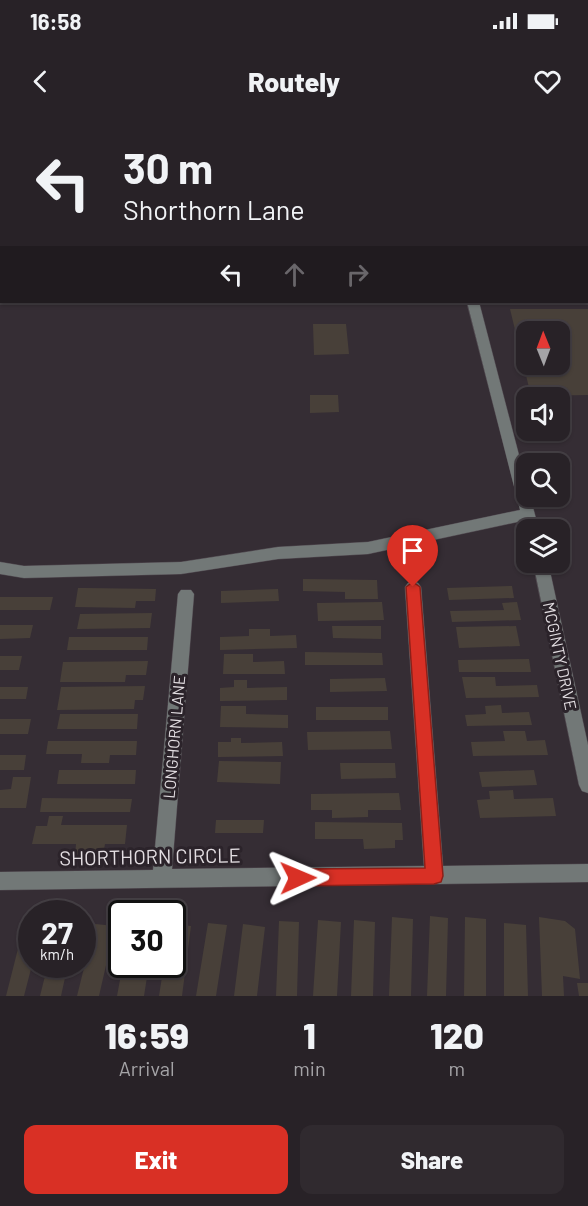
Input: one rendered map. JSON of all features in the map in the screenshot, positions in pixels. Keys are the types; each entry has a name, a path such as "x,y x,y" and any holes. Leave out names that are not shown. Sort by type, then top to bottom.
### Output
{"street":[{"path":"473,303 529,519"},
{"path":"0,568 35,572 182,568 278,553 368,548 516,524"},
{"name":"MCGINTY DRIVE","path":"542,573 588,785"},
{"path":"413,587 434,876"},
{"name":"LONGHORN LANE","path":"162,879 186,594"},
{"name":"SHORTHORN CIRCLE","path":"0,881 588,873"}],"building":[{"path":"510,309 588,309 588,395 570,395 570,387 529,387 526,375 570,375 570,321 516,321 516,334"},
{"path":"313,324 346,324 349,354 314,355"},
{"path":"310,395 338,395 339,412 310,413"},
{"path":"303,579 377,580 378,599 345,599 345,592 303,591"},
{"path":"512,586 514,598 449,600 447,588"},
{"path":"78,588 156,589 155,601 136,601 135,608 75,607"},
{"path":"278,589 279,601 221,603 221,591"},
{"path":"0,597 53,597 50,610 0,610"},
{"path":"382,602 384,620 318,621 317,603"},
{"path":"517,602 521,620 452,622 450,611 504,610 502,603"},
{"path":"152,613 150,628 77,629 80,614"},
{"path":"0,625 33,625 30,638 0,639"},
{"path":"332,626 381,626 381,639 333,638"},
{"path":"516,626 520,646 459,648 456,627"},
{"path":"249,629 270,629 270,636 296,635 297,648 220,650 220,637 249,636"},
{"path":"69,637 148,637 147,650 67,650"},
{"path":"305,652 382,653 383,665 305,665"},
{"path":"224,654 253,654 253,662 284,661 285,674 223,674"},
{"path":"0,656 22,656 19,670 0,670"},
{"path":"529,659 531,672 459,672 458,660"},
{"path":"148,661 146,675 126,675 125,682 60,682 63,662"},
{"path":"462,677 495,677 496,686 537,685 539,697 466,698"},
{"path":"385,678 387,691 330,692 330,679"},
{"path":"234,680 247,680 247,688 287,687 287,700 220,701 220,688 234,687"},
{"path":"145,686 143,700 135,700 134,709 57,710 61,687"},
{"path":"0,687 28,687 26,699 0,699"},
{"path":"501,705 502,713 529,712 532,725 467,726 465,715 486,714 485,706"},
{"path":"221,706 246,706 246,714 288,715 288,728 220,727"},
{"path":"316,707 388,707 388,720 316,720"},
{"path":"60,714 138,714 137,729 57,729"},
{"path":"0,719 31,719 28,734 0,734"},
{"path":"390,731 392,749 308,750 307,732"},
{"path":"503,731 525,731 527,741 545,740 548,755 473,756 471,742 505,741"},
{"path":"231,738 241,738 241,743 282,742 283,756 218,757 218,742 231,742"},
{"path":"48,741 137,741 136,755 110,755 109,763 81,763 82,754 46,754"},
{"path":"0,755 26,755 24,770 0,770"},
{"path":"219,761 281,762 280,784 217,782"},
{"path":"340,763 395,763 396,778 341,779"},
{"path":"59,770 136,770 135,784 57,784"},
{"path":"534,770 537,785 482,787 479,772"},
{"path":"13,777 31,777 26,808 0,808 0,790 11,789"},
{"path":"513,790 514,799 553,798 556,816 480,818 477,800 490,799 489,791"},
{"path":"399,793 401,810 368,810 368,817 332,818 332,810 311,810 311,794"},
{"path":"42,798 132,799 130,812 40,812"},
{"path":"49,816 63,816 61,825 127,825 125,844 105,844 103,855 75,855 76,844 32,844 36,826 47,826"},
{"path":"216,820 264,820 263,833 215,833"},
{"path":"315,822 402,823 403,840 395,840 395,848 364,849 363,839 315,839"},
{"path":"430,916 448,918 446,996 427,996"},
{"path":"392,917 413,919 411,996 389,996"},
{"path":"465,917 486,919 486,996 464,996"},
{"path":"539,917 565,921 575,929 580,979 563,976 564,996 542,996"},
{"path":"318,920 341,922 337,996 313,996"},
{"path":"354,920 375,922 373,996 351,996"},
{"path":"279,921 299,922 297,996 276,996"},
{"path":"208,923 227,925 216,996 196,996"},
{"path":"504,923 526,925 528,996 504,996"},
{"path":"96,924 108,925 108,957 99,996 77,996 82,978 96,978"},
{"path":"243,924 265,927 257,996 234,996"},
{"path":"186,925 191,926 186,965"},
{"path":"18,949 18,978 29,978 24,996 6,996"},
{"path":"44,978 65,978 61,996 40,996"},
{"path":"120,978 147,978 144,996 117,996"},
{"path":"162,978 184,978 182,996 159,996"},
{"path":"577,983 588,983 588,996 579,996"}],"route":[{"path":"298,878 434,876 413,587"}]}
